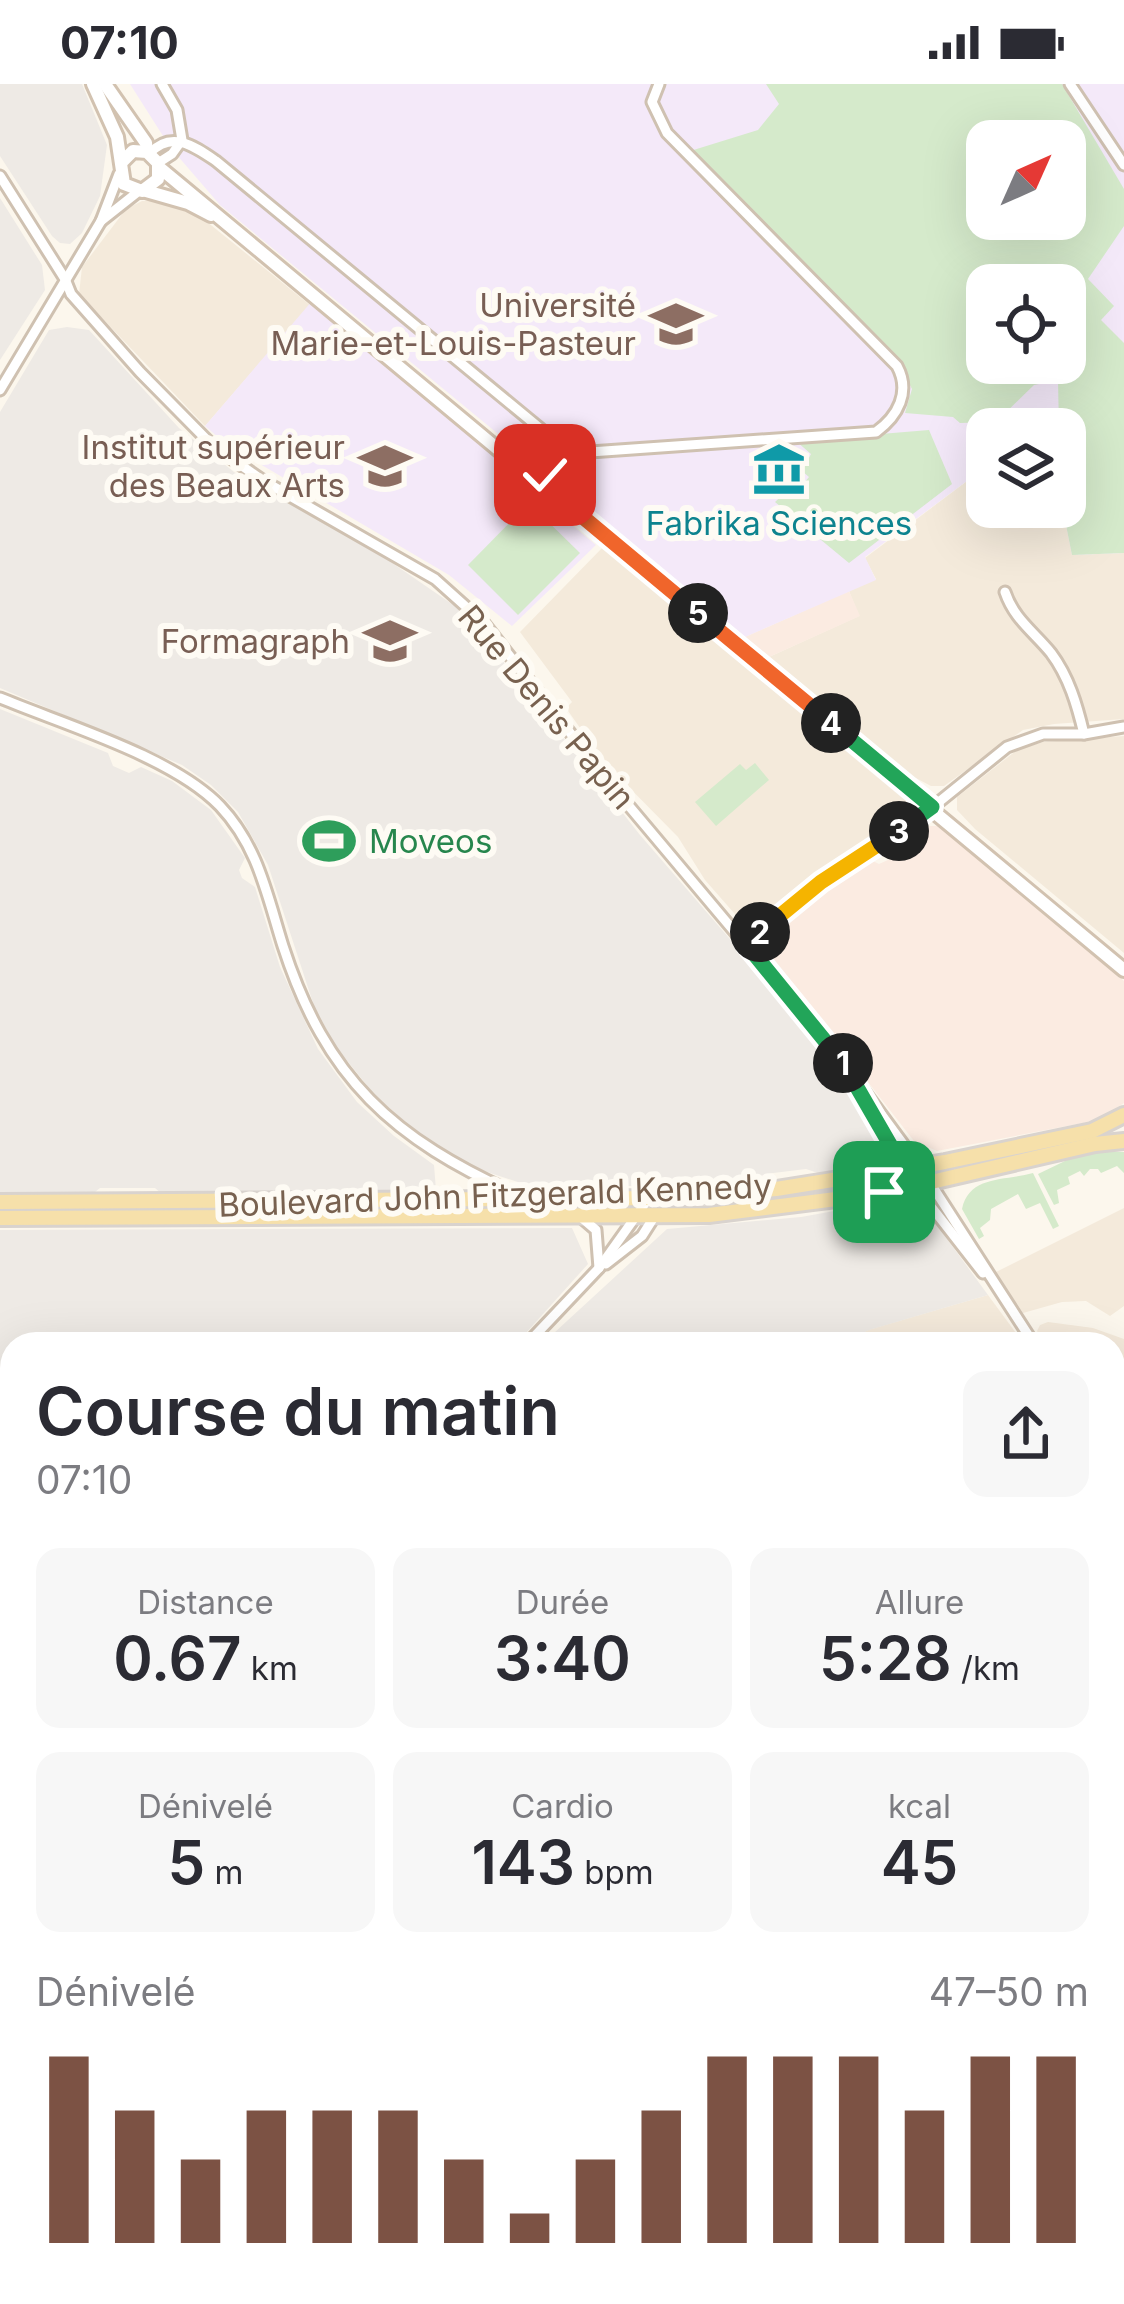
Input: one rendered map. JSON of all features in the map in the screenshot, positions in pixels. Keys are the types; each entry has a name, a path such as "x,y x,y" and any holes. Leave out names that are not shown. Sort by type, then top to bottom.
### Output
{"main road":[{"path":"93,84 117,136 126,187 188,202 230,225"},
{"path":"105,84 154,159 157,182 142,191"},
{"path":"120,168 133,151 154,159 546,482 1124,970"},
{"name":"Boulevard John Fitzgerald Kennedy","path":"0,1202 650,1198 776,1190 1092,1131 1124,1115"},
{"name":"Boulevard John Fitzgerald Kennedy","path":"0,1218 657,1217 800,1206 930,1183 1094,1144 1124,1142"}],"street":[{"path":"161,84 177,110 182,140 216,161 572,450 876,432 898,410 904,389 897,365 667,133 652,102 658,84"},
{"path":"1070,84 1124,165"},
{"path":"154,159 182,140"},
{"path":"0,390 101,221 120,168"},
{"name":"Rue Denis Papin","path":"0,176 70,294 211,444 262,480 435,579 501,641 608,781 858,1083 920,1165 989,1278"},
{"path":"101,221 142,191"},
{"path":"546,482 572,450"},
{"path":"1005,592 1018,618 1049,651 1068,681 1084,734"},
{"path":"0,698 197,785 242,832 257,860 317,1030 369,1101 416,1141 523,1198"},
{"path":"746,944 821,882 1019,741 1043,734 1124,727"},
{"name":"Rue Denis Papin","path":"858,1083 901,1168 989,1278"},
{"path":"599,1268 620,1256 657,1217 650,1198"},
{"path":"538,1332 599,1268 650,1198"},
{"path":"582,1218 596,1230 599,1268"},
{"path":"989,1278 1026,1332"}],"shaded area":[{"path":"0,84 82,84 107,145 100,196 82,233 70,244 52,236 0,156"},
{"name":"Université Marie-et-Louis-Pasteur","path":"130,84 1124,84 1124,553 1072,555 1067,528 1086,528 1086,408 966,408 966,482 865,557 876,580 745,637 220,205 170,147"},
{"path":"0,198 42,265 45,290 0,360"},
{"path":"142,201 163,201 196,213 310,305 205,426 79,294 82,267 126,209"},
{"name":"Institut supérieur des Beaux Arts","path":"312,301 596,545 512,626 449,575 226,444 205,426"},
{"path":"49,330 89,330 179,428 234,472 385,558 465,613 640,835 786,1004 841,1078 875,1136 871,1160 858,1167 818,1173 806,1169 754,1180 680,1186 530,1186 446,1152 373,1093 336,1047 314,1006 268,865 238,812 182,765 0,688 0,412"},
{"path":"966,482 966,528 1068,528 1073,555 1124,553 1124,719 1023,730 944,786 931,786 912,776 769,657 859,616 849,591 876,579 865,558"},
{"path":"604,546 916,805 872,841 805,883 763,922 741,921 705,880 678,837 604,762 566,708 572,702 520,632"},
{"path":"849,591 860,616 769,657 745,637"},
{"path":"0,709 108,753 113,766 129,773 141,767 172,781 211,810 245,858 239,870 242,878 255,887 280,967 318,1049 357,1102 434,1165 436,1190 163,1195 155,1188 100,1188 91,1195 0,1193"},
{"path":"1124,736 1124,953 975,829 957,810 957,797 1017,750 1043,742"},
{"path":"922,826 939,826 1124,981 1124,1103 1088,1122 937,1151 914,1141 771,958 772,937 801,909 873,861 888,860 905,845 901,841"},
{"path":"901,1199 931,1217 988,1295 865,1332 555,1332 667,1229 801,1217"},
{"path":"1124,1208 1124,1306 1110,1316 1086,1301 1023,1313 996,1272"},
{"path":"572,1228 588,1264 527,1332 0,1332 0,1230"},
{"path":"988,1295 1015,1332 864,1332"},
{"path":"1048,1322 1104,1332 1038,1332"}],"green space":[{"path":"766,84 1062,84 1083,120 966,120 966,240 1086,240 1086,125 1124,189 1124,226 1088,279 1114,306 1101,320 1124,343 1124,553 1072,555 1067,528 1086,528 1086,408 1059,408 1058,384 1086,384 1086,264 966,264 966,384 1039,384 1010,408 966,408 966,423 953,417 905,413 912,389 898,362 687,152 758,130 779,104"},
{"path":"929,430 952,484 849,563 775,502 791,487 797,491 809,477 802,471 811,454 796,441"},
{"path":"529,503 580,553 518,615 468,565"},
{"path":"755,763 769,780 716,826 695,802 740,764 746,770"},
{"path":"1104,1151 1124,1152 1124,1173 1117,1166 1101,1173 1090,1169 1084,1176 1080,1171 1068,1177 1070,1184 1057,1190 1059,1203 1054,1205 1038,1174 1067,1160"},
{"path":"1033,1173 1059,1226 1053,1229 1040,1203 1026,1209 1018,1194 991,1209 979,1239 962,1209 972,1190 990,1181"}],"place":[{"name":"Université Marie-et-Louis-Pasteur","path":"676,324"},
{"name":"Institut supérieur des Beaux Arts","path":"385,466"},
{"name":"Fabrika Sciences","path":"779,469"},
{"name":"Formagraph","path":"390,641"},
{"name":"Moveos","path":"329,841"}],"route":[{"path":"545,475 567,448 576,453 548,488 932,807 821,882 746,944 858,1083 914,1186 884,1192"}]}
